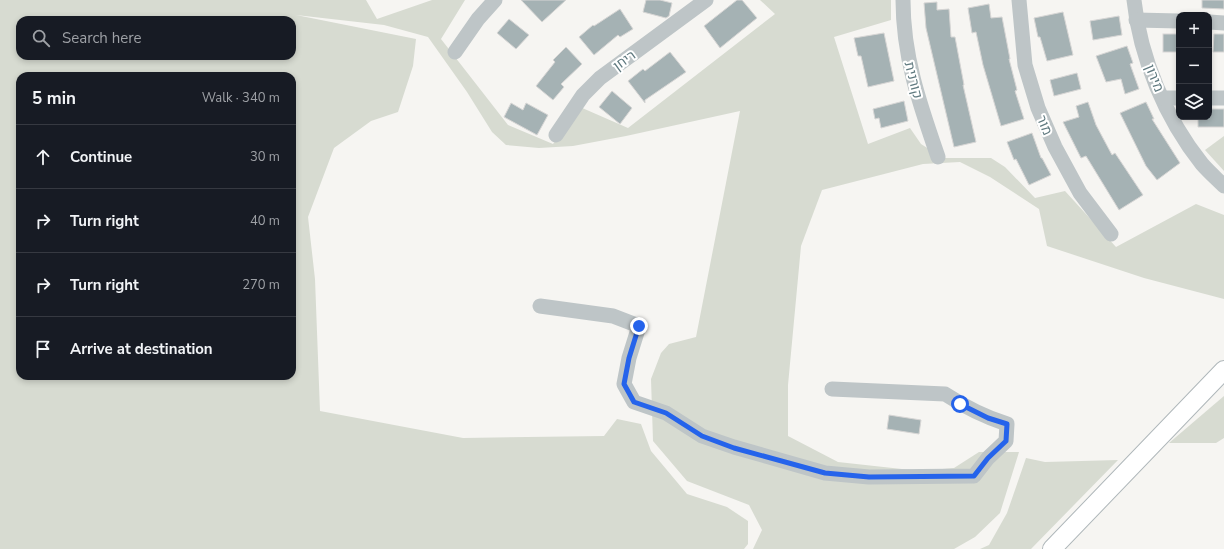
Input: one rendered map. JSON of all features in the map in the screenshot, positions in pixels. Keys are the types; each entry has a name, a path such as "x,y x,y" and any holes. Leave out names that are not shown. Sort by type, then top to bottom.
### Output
{"main road":[{"path":"1052,549 1224,370"}],"street":[{"path":"455,52 478,19 495,0"},
{"name":"ריחן","path":"556,135 583,96 600,78 706,0"},
{"name":"קורנית","path":"903,0 906,52 917,97 938,157"},
{"name":"מור","path":"1019,0 1025,65 1038,108 1055,147 1080,193 1111,234"},
{"name":"מירון","path":"1134,0 1136,20 1144,50 1163,98 1177,126 1203,165 1224,186"},
{"path":"1136,20 1176,21"},
{"path":"1212,22 1224,22"},
{"path":"1163,98 1176,98"},
{"path":"1212,98 1224,98"},
{"path":"540,306 614,316 639,326 629,358 624,384 634,402 666,413 702,436 734,448 825,473 869,477 974,476 988,458 1006,441 1007,424 960,404 945,394 832,389"}],"shaded area":[{"path":"0,0 366,0 377,19 432,0 465,0 441,39 508,125 553,144 580,107 628,128 775,14 760,0 891,0 891,20 834,37 868,144 910,128 921,144 943,158 991,158 1005,167 1035,198 1065,191 1116,247 1196,204 1224,215 1224,299 1144,278 1047,246 1039,209 990,177 960,162 923,164 822,190 801,246 788,385 788,436 838,462 920,471 954,468 979,452 1019,452 1000,513 975,537 954,549 753,549 762,530 749,505 687,481 653,441 651,379 661,353 669,344 696,337 740,111 573,146 539,148 506,145 492,132 467,92 428,37 384,25 296,15 416,39 413,66 398,112 371,121 334,148 308,217 315,279 320,411 463,438 604,436 617,419 641,424 651,451 687,494 727,507 748,521 748,544 744,549 0,549"},
{"path":"1224,136 1224,171 1205,150"},
{"path":"1224,396 1224,438 1216,443 1169,443"},
{"path":"1026,458 1045,462 1118,460 1031,549 980,549 989,545 1007,513"}],"building":[{"path":"521,0 566,0 542,22"},
{"path":"646,0 660,0 672,3 669,16 666,18 643,12"},
{"path":"737,0 742,0 757,18 720,48 704,26"},
{"path":"1202,0 1224,0 1224,9 1202,8"},
{"path":"937,2 937,10 949,9 951,37 955,37 963,85 976,142 954,147 926,28 924,3"},
{"path":"989,4 991,18 1002,17 1009,59 1017,90 1015,91 1024,119 1001,126 983,65 976,32 972,33 968,8"},
{"path":"620,9 633,29 620,37 618,35 594,55 579,37 593,25 594,26"},
{"path":"1063,12 1073,55 1047,61 1040,37 1038,37 1034,18"},
{"path":"1119,16 1122,35 1093,40 1090,21"},
{"path":"509,19 529,35 516,49 497,33"},
{"path":"884,33 894,81 868,87 861,56 858,56 854,38"},
{"path":"1163,34 1176,34 1176,52 1163,52"},
{"path":"1214,34 1224,34 1224,52 1213,52"},
{"path":"1127,46 1133,63 1130,64 1139,89 1125,94 1121,79 1106,82 1096,56"},
{"path":"566,47 582,64 561,84 564,87 553,100 536,86 555,62 553,60"},
{"path":"670,52 686,72 645,100 645,103 628,81 643,69 645,71"},
{"path":"1077,73 1081,89 1054,96 1050,80"},
{"path":"612,91 632,108 620,124 599,107"},
{"path":"904,101 908,121 881,128 879,118 875,119 873,109"},
{"path":"1088,102 1096,125 1112,155 1115,153 1143,195 1119,210 1086,156 1081,158 1063,122 1079,117 1076,106"},
{"path":"1146,102 1154,119 1152,119 1180,163 1157,180 1146,166 1120,113"},
{"path":"511,103 523,110 526,103 548,115 537,135 504,117"},
{"path":"1212,109 1224,109 1224,127 1198,127 1198,120 1212,120"},
{"path":"1032,133 1041,158 1051,175 1029,185 1016,159 1014,160 1007,142"},
{"path":"889,415 921,420 919,434 887,429"}],"route":[{"path":"639,326 629,358 624,384 634,402 666,413 702,436 734,448 825,473 869,477 974,476 988,458 1006,441 1007,424 988,418 960,404"}]}
